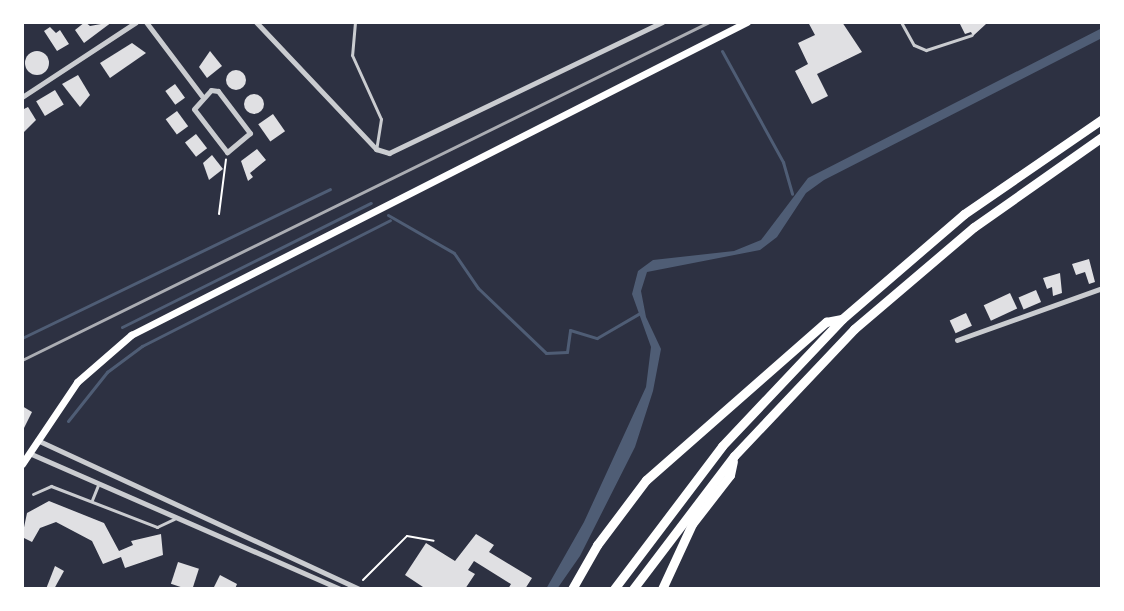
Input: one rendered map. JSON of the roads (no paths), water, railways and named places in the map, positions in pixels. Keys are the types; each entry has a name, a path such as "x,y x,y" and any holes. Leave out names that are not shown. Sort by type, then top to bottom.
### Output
{"highway":[{"path":"614,589 722,446 842,319 964,214 1102,119"},
{"path":"633,589 734,456 823,360 913,276 1102,137"},
{"path":"572,589 597,545 646,480 826,322 842,319"},
{"path":"662,589 692,524 730,475 734,456"}],"main road":[{"path":"22,464 77,382 131,335 747,22"}],"street":[{"path":"22,97 136,22"},
{"path":"146,22 202,96"},
{"path":"256,22 376,149 401,150 662,22"},
{"path":"218,91 250,133 227,152 194,109 202,96 218,91"},
{"path":"957,340 1102,288"},
{"path":"36,440 359,589"},
{"path":"28,453 340,589"},
{"path":"98,485 104,472"},
{"path":"174,519 179,507"}],"lane":[{"path":"355,22 352,55 381,119 376,149"},
{"path":"901,22 914,45 926,50 972,35"},
{"path":"91,501 98,485"},
{"path":"33,494 51,486 157,527 174,519"}],"water":[{"path":"1102,28 1102,38 824,180 806,193 777,237 760,250 647,272 641,291 646,317 661,349 653,391 635,447 580,556 557,589 546,589 584,522 646,387 651,347 632,294 638,271 653,260 734,251 761,240 808,178"}],"waterway":[{"path":"722,51 783,162 792,194"},
{"path":"22,338 330,189"},
{"path":"122,327 371,203"},
{"path":"388,215 454,253 478,288 546,353 567,352 570,330 597,338 640,313"},
{"path":"68,421 107,372 142,346 390,220"}],"railway":[{"path":"22,360 709,22"}]}
